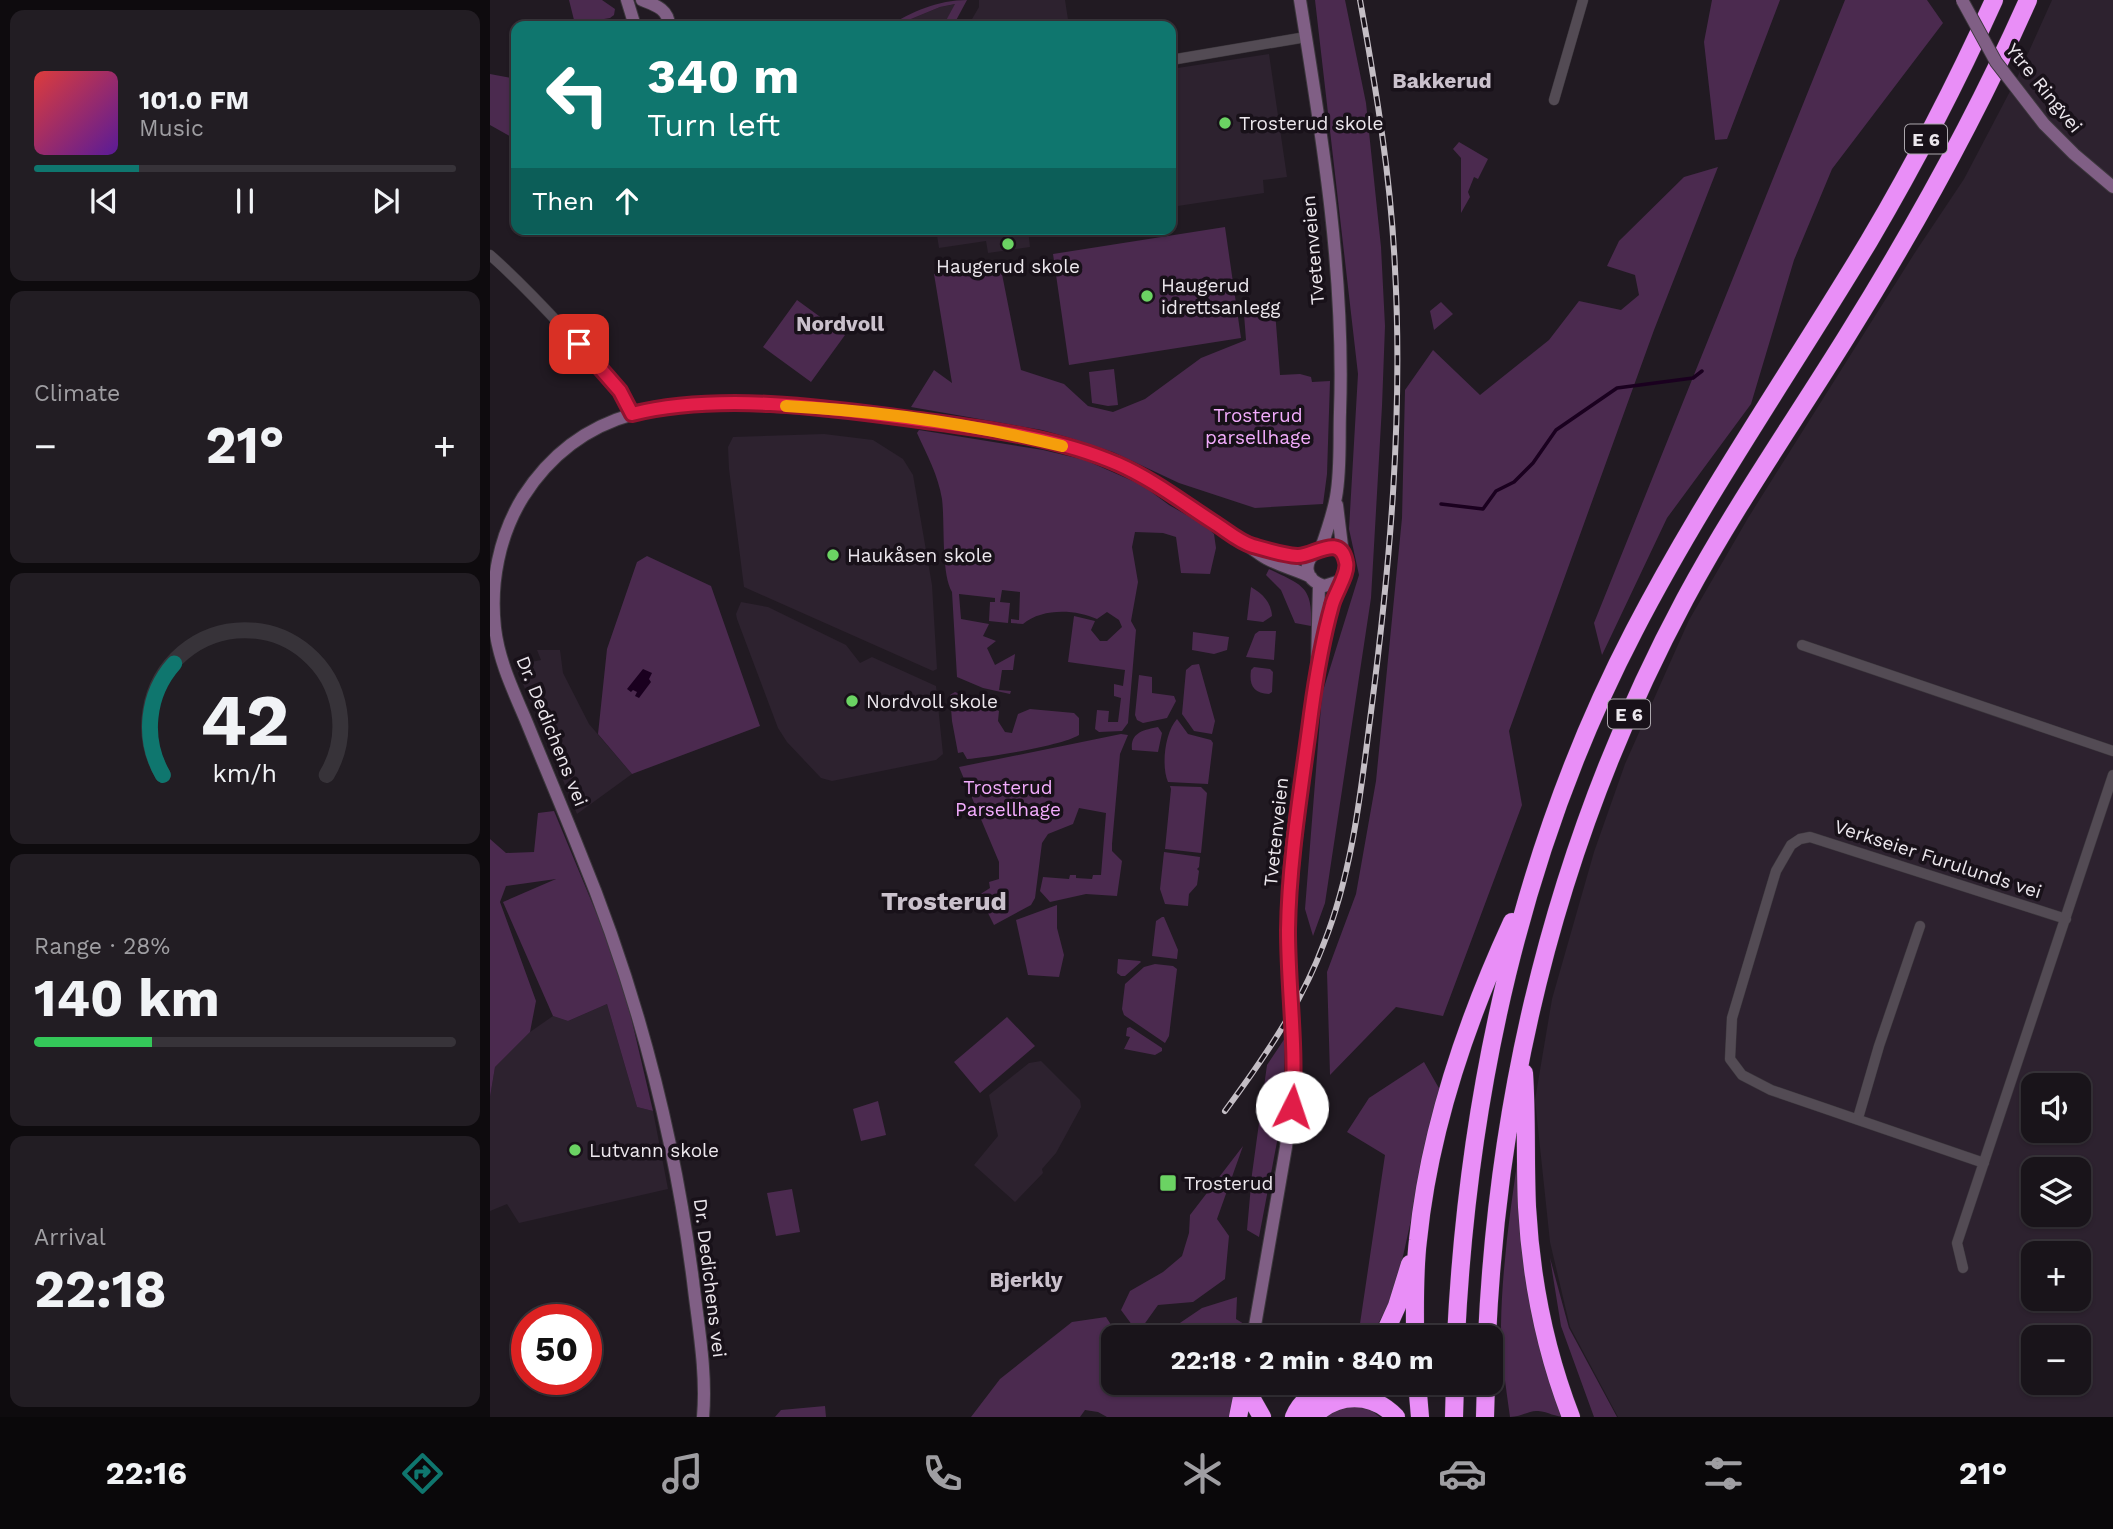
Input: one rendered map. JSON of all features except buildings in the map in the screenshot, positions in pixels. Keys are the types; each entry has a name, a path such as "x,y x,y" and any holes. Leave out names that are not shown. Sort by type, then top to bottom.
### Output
{"highway":[{"name":"E 6","path":"1415,1325 1417,1244 1429,1164 1453,1075 1485,982 1535,873 1579,752 1632,635 1679,548 1745,437 1849,273 1933,127 1994,0"},
{"name":"E 6","path":"1488,1325 1501,1167 1522,1043 1555,916 1608,763 1662,644 1705,564 1892,263 1962,138 2028,0"},
{"name":"E 6","path":"1457,1325 1466,1204 1484,1080 1505,985 1535,873"},
{"path":"1522,1043 1528,1208 1536,1290 1543,1329 1571,1417"},
{"name":"E 6","path":"1388,1325 1417,1244"},
{"path":"1301,1412 1319,1395"},
{"path":"1418,1395 1420,1417"},
{"path":"1454,1417 1455,1395"},
{"path":"1485,1417 1486,1395"},
{"path":"1301,1412 1335,1401 1359,1398 1381,1405 1396,1417"},
{"path":"1243,1401 1262,1417"}],"street":[{"path":"627,0 633,21"},
{"path":"642,0 664,11 669,21"},
{"name":"Tvetenveien","path":"1300,0 1328,184 1336,260 1341,383 1338,481 1333,527 1343,554"},
{"path":"1554,100 1583,0"},
{"name":"Ytre Ringvei","path":"1962,0 1996,62 2043,124 2113,187"},
{"path":"1176,59 1306,37"},
{"path":"490,255 531,293 594,360 620,391 632,414"},
{"name":"Dr. Dedichens vei","path":"703,1417 700,1342 684,1219 649,1054 613,939 581,852 508,679 494,625 493,595 499,557 510,523 525,494 542,472 576,441 603,425 632,414 683,405 807,408 904,418 1026,436 1088,453 1131,470 1264,557 1315,580"},
{"name":"Tvetenveien","path":"1317,551 1333,527"},
{"name":"Dr. Dedichens vei","path":"1249,545 1284,554 1317,551"},
{"path":"1331,547 1343,554 1347,565 1340,581 1330,586 1315,580 1308,566 1317,551 1331,547"},
{"name":"Tvetenveien","path":"1255,1325 1292,1107 1294,1052 1288,946 1289,904 1317,665 1315,580"},
{"name":"Tvetenveien","path":"1317,665 1340,581"},
{"path":"1802,645 2113,751"},
{"path":"1963,1268 1957,1243 2113,775"},
{"name":"Verkseier Furulunds vei","path":"1984,1163 1771,1090 1742,1075 1730,1059 1732,1018 1776,870 1791,845 1810,837 2066,919"},
{"path":"1858,1118 1879,1046 1920,926"}],"shaded area":[{"path":"979,0 1065,0 1068,21 971,21 979,7"},
{"path":"2052,0 2113,0 2113,1417 1618,1417 1570,1327 1550,1242 1535,1100 1552,999 1594,852 1625,764 1689,620 1748,518 1964,179 2017,78"},
{"path":"956,4 946,21 906,21 940,7"},
{"name":"Trosterud skole","path":"1269,54 1287,177 1263,180 1264,193 1176,206 1176,68"},
{"name":"Haugerud skole","path":"937,235 1029,235 1030,247 988,253 986,241 939,248"},
{"name":"Haukåsen skole","path":"824,434 873,440 903,459 913,475 932,585 937,669 933,671 744,587 729,469 728,447 733,437"},
{"name":"Nordvoll skole","path":"741,602 768,607 846,645 860,663 872,657 936,686 943,754 936,760 832,781 821,778 787,742 778,728 737,619 736,614"},
{"path":"537,650 560,650 563,673 589,724 632,774 577,814 518,672 518,669 531,662 541,660"},
{"path":"643,669 652,673 649,679 651,682 639,698 635,696 637,692 627,689"},
{"name":"Lutvann skole","path":"607,1004 637,1107 653,1111 668,1189 519,1223 507,1204 490,1211 490,1097 495,1067 530,1032 553,1016 568,1021"},
{"path":"1041,1061 1080,1100 1081,1107 1056,1153 1042,1169 1043,1173 1015,1202 974,1165 998,1136 989,1095 1029,1063"}],"green space":[{"path":"569,0 602,0 615,9 610,18 574,21"},
{"path":"967,0 956,21 946,21 955,4 906,21 897,21 926,8"},
{"path":"1315,0 1345,0 1366,103 1381,247 1385,326 1371,598 1325,903 1313,936 1305,909 1322,694 1359,575 1349,529 1358,374"},
{"path":"1712,0 1780,0 1727,139 1715,140 1704,42"},
{"path":"1845,0 1927,0 1943,23 1832,169 1794,260 1751,404 1667,518 1602,655 1594,623"},
{"path":"490,74 511,78 511,137 490,125"},
{"path":"1459,142 1488,159 1478,179 1474,177 1468,192 1470,197 1461,213 1461,158 1453,149"},
{"path":"1718,167 1654,330 1509,731 1522,805 1443,1016 1396,1007 1330,1075 1327,972 1356,894 1376,781 1402,518 1405,390 1433,350 1480,395 1549,340 1579,301 1621,310 1639,295 1635,275 1607,266 1619,241 1684,177"},
{"name":"Haugerud idrettsanlegg","path":"1225,227 1241,338 1069,365 1053,254"},
{"name":"Trosterud parsellhage","path":"1000,264 1021,370 1064,384 1088,406 1113,412 1145,399 1201,358 1246,340 1244,314 1275,311 1280,375 1300,374 1311,377 1312,382 1330,381 1327,474 1323,504 1255,508 1179,483 1113,452 1067,437 1042,430 911,407 934,370 952,383 934,274"},
{"path":"797,300 845,335 811,382 763,347"},
{"path":"1441,302 1453,314 1434,330 1430,311"},
{"path":"1114,369 1118,405 1092,403 1089,372"},
{"path":"919,430 1043,450 1085,460 1142,485 1169,505 1206,526 1214,534 1216,548 1210,574 1181,573 1176,537 1163,533 1135,532 1132,547 1138,582 1131,621 1136,630 1128,723 1122,731 1099,732 1095,729 1097,710 1109,711 1108,722 1118,722 1121,698 1114,696 1114,684 1123,686 1125,670 1068,662 1074,616 1095,621 1091,630 1100,641 1107,641 1122,627 1119,620 1107,612 1097,619 1079,613 1059,612 1039,615 1023,624 1011,623 1011,619 1019,620 1020,592 1002,590 1000,602 1010,603 1008,623 989,621 990,602 995,602 995,598 959,594 961,619 989,624 983,636 996,641 987,648 995,665 1015,654 1013,670 1002,670 999,690 1011,691 1010,694 983,688 957,677 952,592 946,573 942,499 935,473 917,433"},
{"path":"647,556 711,586 760,726 632,774 598,734 607,649 637,562"},
{"path":"1269,569 1303,588 1310,602 1311,626 1295,623 1281,590 1266,575"},
{"path":"1251,587 1263,596 1270,607 1272,616 1263,622 1247,620"},
{"path":"1259,631 1276,631 1274,660 1246,657 1255,634"},
{"path":"1193,632 1229,637 1227,650 1214,654 1192,650"},
{"path":"1199,664 1215,721 1212,734 1194,731 1182,714 1186,670"},
{"path":"1254,667 1270,669 1273,672 1272,692 1269,694 1259,692 1253,687 1251,670"},
{"path":"1139,675 1152,677 1152,693 1174,696 1176,701 1167,718 1143,723 1137,720 1135,715"},
{"path":"955,692 999,711 998,721 1005,732 1012,733 1018,714 1030,709 1074,713 1079,718 1079,735 1042,747 967,759 963,752 958,753 952,721 950,695"},
{"path":"1177,719 1188,734 1211,740 1213,743 1208,784 1168,782 1165,749"},
{"path":"1158,727 1162,733 1158,752 1132,750 1136,736"},
{"name":"Trosterud Parsellhage","path":"1121,734 1128,735 1120,754 1112,844 1112,851 1122,861 1117,896 1086,894 1050,902 1040,891 1043,877 1069,879 1070,875 1076,875 1076,878 1092,879 1093,875 1101,875 1106,813 1079,808 1073,824 1048,834 1042,843 1035,898 1031,905 994,925 979,895 990,888 989,882 999,879 999,862 959,767"},
{"path":"1170,786 1201,787 1207,793 1201,853 1165,849"},
{"path":"554,811 620,970 653,1111 637,1107 607,1004 568,1021 553,1016 503,902 556,879 506,886 500,902 536,1001 530,1032 495,1067 490,1097 490,839 506,853 534,852 538,813"},
{"path":"1164,852 1200,857 1197,885 1189,894 1188,906 1165,904 1160,889"},
{"path":"1057,905 1057,928 1064,955 1059,977 1028,975 1016,920"},
{"path":"1162,917 1178,950 1177,959 1152,956 1156,921"},
{"path":"1118,959 1141,962 1125,976 1121,976 1117,973"},
{"path":"1155,964 1177,969 1169,1036 1165,1043 1124,1015 1122,1009 1125,984 1144,967"},
{"path":"1007,1017 1035,1046 980,1093 954,1062"},
{"path":"1130,1027 1162,1048 1162,1051 1155,1055 1124,1049 1130,1037 1126,1036 1127,1028"},
{"path":"1285,1038 1283,1110 1259,1237 1247,1230 1252,1174 1267,1065"},
{"path":"1424,1062 1440,1090 1395,1292 1377,1325 1360,1325 1385,1155 1347,1132 1369,1098"},
{"path":"878,1101 886,1135 861,1141 853,1109"},
{"path":"1520,1144 1534,1301 1567,1417 1535,1411 1510,1417 1501,1325 1508,1235"},
{"path":"1243,1146 1217,1219 1229,1236 1225,1279 1193,1302 1158,1305 1144,1325 1132,1325 1121,1310 1130,1291 1163,1272 1182,1256 1189,1233 1190,1215"},
{"path":"792,1189 800,1232 776,1236 767,1193"},
{"path":"1550,1258 1569,1328 1617,1417 1594,1417 1561,1326"},
{"path":"1237,1297 1236,1319 1244,1325 1177,1325 1202,1308"},
{"path":"1106,1317 1111,1325 1101,1325 1101,1395 1236,1395 1233,1417 1107,1417 1085,1410 1080,1417 971,1417 1000,1379 1072,1322"},
{"path":"1353,1404 1380,1417 1325,1417 1333,1410"},
{"path":"825,1406 826,1417 775,1417 781,1410"}],"waterway":[{"path":"1441,504 1483,509 1496,491 1514,482 1533,463 1556,430 1617,388 1693,378 1702,371"}],"railway":[{"path":"1225,1111 1293,1009 1315,966 1334,915 1355,829 1378,657 1393,491 1397,324 1393,235 1386,167 1360,0"}],"slow traffic":[{"path":"786,406 940,423 1026,436 1062,446"}],"place":[{"name":"Trosterud skole","path":"1225,123"},
{"name":"Haugerud skole","path":"1008,244"},
{"name":"Haugerud idrettsanlegg","path":"1147,296"},
{"name":"Haukåsen skole","path":"833,555"},
{"name":"Nordvoll skole","path":"852,701"},
{"name":"Lutvann skole","path":"575,1150"},
{"name":"Trosterud","path":"1168,1183"}],"district":[{"name":"Bakkerud","path":"1442,80"},
{"name":"Nordvoll","path":"840,323"},
{"name":"Trosterud","path":"944,901"},
{"name":"Bjerkly","path":"1026,1279"}],"route":[{"path":"579,344 620,391 632,414 683,405 807,408 904,418 1026,436 1088,453 1131,470 1249,545 1301,556 1312,555 1316,550 1326,547 1335,548 1343,554 1346,571 1333,602 1317,665 1291,884 1288,946 1294,1052 1292,1107"}]}
